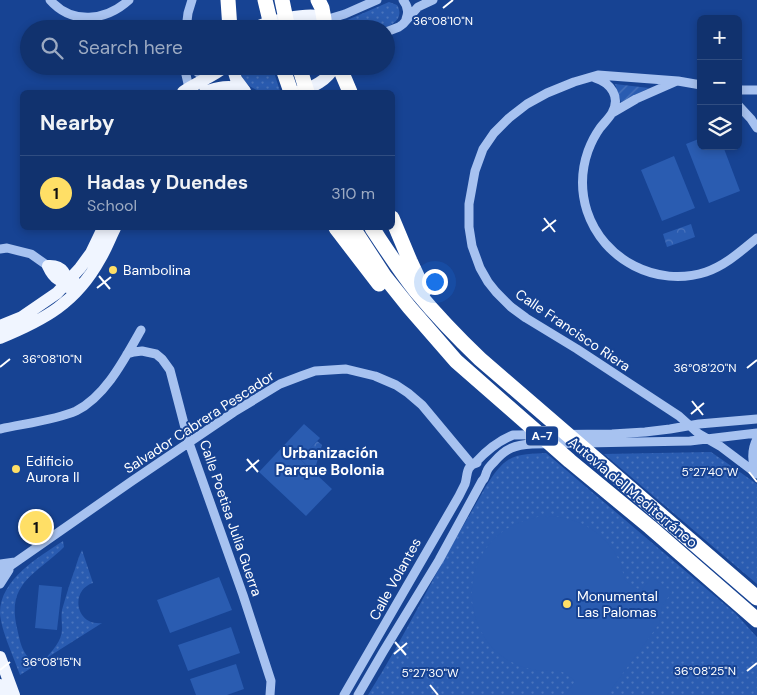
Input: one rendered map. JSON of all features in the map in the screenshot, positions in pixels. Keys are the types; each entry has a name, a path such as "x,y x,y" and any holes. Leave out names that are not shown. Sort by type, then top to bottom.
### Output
{"highway":[{"path":"228,0 229,20"},
{"path":"261,20 264,0"},
{"path":"282,0 286,20"},
{"path":"318,0 325,20"},
{"path":"285,75 290,90"},
{"path":"302,75 306,90"},
{"path":"343,75 349,90"},
{"path":"395,225 435,313"},
{"path":"338,230 393,302 428,331"},
{"name":"Autovía del Mediterráneo","path":"354,230 385,277 428,331 456,361 756,620"},
{"name":"Autovía del Mediterráneo","path":"373,230 416,291 480,360 757,598"}],"main road":[{"path":"280,20 303,16 318,16 323,20"},
{"path":"235,75 244,90"},
{"path":"303,90 322,82 329,75"},
{"path":"186,90 211,76"},
{"path":"212,90 225,86 235,86 242,90"},
{"path":"0,326 49,307 64,304 77,292 90,264 91,253 102,230"},
{"path":"0,338 26,327 49,307 57,293 67,282 90,264 100,259 114,230"},
{"path":"52,268 90,264"},
{"path":"52,268 62,271 66,276 67,282"},
{"path":"49,307 53,287 52,268"},
{"path":"0,657 14,695"},
{"path":"0,685 3,695"}],"street":[{"path":"50,0 69,14 89,17 106,15 129,0"},
{"path":"187,20 192,0"},
{"path":"354,10 363,0"},
{"path":"331,20 378,0"},
{"path":"403,0 408,9 406,19"},
{"path":"395,29 403,24 418,8 433,0"},
{"path":"185,75 186,90"},
{"path":"206,75 211,76"},
{"name":"Calle Francisco Riera","path":"697,84 678,81 598,76 574,82 527,104 494,133 483,149 475,171 471,191 469,227 472,246 480,268 488,282 511,307 679,416 706,439 720,446 756,473"},
{"path":"588,78 603,80 609,85 615,98 615,106 612,113 593,139 586,156 583,174 583,193 587,211 604,243 623,260 633,266 668,276 693,275 705,272 727,262 757,238"},
{"path":"612,113 636,99 678,81"},
{"path":"742,90 757,90"},
{"path":"742,109 757,128"},
{"path":"737,254 746,246 757,231"},
{"path":"0,249 7,248 31,254 52,268"},
{"path":"0,429 62,416 81,408 100,392 127,354 141,330"},
{"name":"Calle Poetisa Julia Guerra","path":"127,354 138,351 159,356 172,374 189,444 269,673 271,681 270,695"},
{"name":"Salvador Cabrera Pescador","path":"0,573 234,412 287,380 315,371 346,369 380,378 396,385 422,405 473,464"},
{"path":"473,464 481,464 486,471 486,477 482,481 473,482 470,480 467,475 468,469 473,464 481,457 503,439 513,435 645,432 698,424 757,419"},
{"path":"690,426 690,441"},
{"path":"643,442 648,438 676,436 690,426"},
{"path":"486,471 508,449 520,445 690,441 757,433"},
{"path":"756,473 752,462 753,446 757,439"},
{"name":"Calle Volantes","path":"344,695 459,496 467,475"},
{"name":"Calle Volantes","path":"358,695 438,560 482,481"},
{"name":"Salvador Cabrera Pescador","path":"0,564 15,562"},
{"name":"Salvador Cabrera Pescador","path":"0,584 15,562"},
{"path":"364,661 374,667"}],"green space":[{"path":"389,2 397,5 399,10 398,18 395,22 395,20 347,20"},
{"path":"242,75 275,75 280,90 259,90 248,85"},
{"path":"615,84 649,88 621,102"},
{"path":"697,140 697,150 725,150 740,191 709,203 686,144"},
{"path":"674,156 695,208 662,221 641,170"},
{"path":"691,224 695,237 667,247 663,234"},
{"path":"304,424 320,438 300,459 332,489 306,516 259,472"},
{"path":"317,441 322,445 314,472 300,459"},
{"path":"711,452 757,484 757,584 604,454"},
{"path":"546,453 735,613 757,637 757,695 368,695 459,532 497,470 508,460 517,456"},
{"name":"Monumental Las Palomas","path":"541,516 552,516 574,521 602,537 617,557 625,580 641,591 652,577 672,592 662,606 659,624 607,695 566,695 575,681 570,677 561,672 520,666 508,660 498,653 486,640 478,625 473,608 472,591 474,575 480,559 489,544 502,532 516,524"},
{"path":"63,541 64,547 26,580 16,600 15,612 21,644 25,653 36,665 20,675 1,620 2,601 6,590 22,570"},
{"path":"82,550 93,583 81,593 79,607 81,614 86,619 102,623 45,659 56,646 62,633 62,610"},
{"path":"219,577 232,610 170,633 157,600"},
{"path":"39,585 62,587 57,630 35,628"},
{"path":"231,627 240,653 188,671 178,645"},
{"path":"236,664 244,689 227,695 196,695 190,679"}],"place":[{"name":"Bambolina","path":"113,270"},
{"name":"Edificio Aurora II","path":"16,469"},
{"name":"Hadas y Duendes","path":"36,527"},
{"name":"Monumental Las Palomas","path":"567,604"}],"district":[{"name":"Urbanización Parque Bolonia","path":"330,462"}]}
